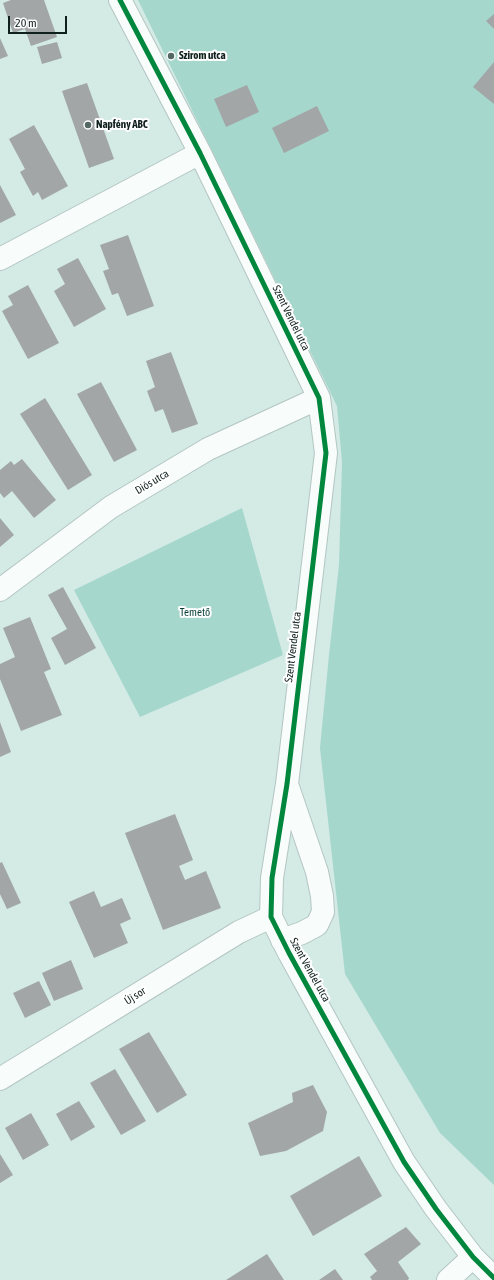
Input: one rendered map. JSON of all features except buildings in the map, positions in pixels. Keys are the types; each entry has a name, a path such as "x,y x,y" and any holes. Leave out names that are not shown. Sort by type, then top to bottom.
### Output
{"street":[{"name":"Szent Vendel utca","path":"120,0 200,153 319,398 326,453 287,784 272,878 272,917 282,940 404,1162 436,1209 474,1257 494,1278"},
{"path":"0,259 200,153"},
{"name":"Diós utca","path":"0,590 111,507 208,449 319,398"},
{"path":"282,940 302,933 316,925 323,912 322,896 317,872 287,784"},
{"name":"Új sor","path":"0,1079 239,932 272,917"},
{"path":"448,1280 474,1257"}],"green space":[{"path":"138,0 494,0 494,1185 440,1133 345,974 320,748 339,565 342,462 337,406"},
{"name":"Temető","path":"242,508 283,655 140,717 74,590"}],"cycle path":[{"path":"120,0 200,153 319,398 326,453 287,784 272,878 271,917 289,953 404,1162 436,1209 473,1257 494,1278"}],"place":[{"name":"Szirom utca","path":"171,56"},
{"name":"Napfény ABC","path":"88,125"}]}
